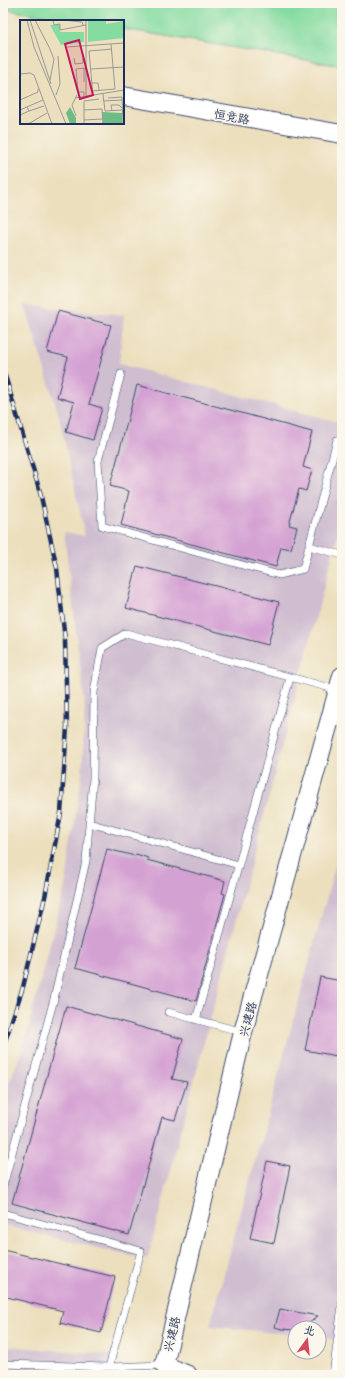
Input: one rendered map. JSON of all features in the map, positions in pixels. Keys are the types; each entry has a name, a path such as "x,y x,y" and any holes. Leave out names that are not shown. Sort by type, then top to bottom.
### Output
{"street":[{"name":"恒竞路","path":"124,96 342,134"},
{"name":"兴建路","path":"164,1365 243,1032 340,683"},
{"path":"164,1365 188,1375"}],"lane":[{"path":"121,374 98,461 102,526 279,575 303,569 337,440"},
{"path":"309,546 342,555"},
{"path":"3,1186 56,991 86,861 93,778 94,692 102,648 126,634 290,678 340,683"},
{"path":"196,1020 290,678"},
{"path":"89,823 239,865"},
{"path":"168,1012 243,1032"},
{"path":"3,1213 141,1251 109,1366"},
{"path":"333,1375 342,1304"},
{"path":"3,1364 109,1366 164,1365"}],"shaded area":[{"path":"25,305 124,315 119,364 342,423 342,518 147,1260 3,1225 3,1097 23,1048 66,882 82,773 85,706 64,532 85,536 59,416"},
{"path":"342,841 342,1340 327,1339 327,1320 287,1320 287,1334 210,1326"},
{"path":"3,1346 117,1355 110,1375 3,1375"}],"green space":[{"path":"3,3 342,3 342,66 124,29 124,20 68,20 3,9"}],"building":[{"path":"58,311 111,325 89,404 102,408 93,440 66,432 74,402 57,397 68,357 47,352"},
{"path":"137,385 312,432 303,467 312,470 306,491 299,489 289,525 297,527 291,549 281,547 276,567 121,525 129,491 110,486"},
{"path":"137,566 279,602 268,645 126,608"},
{"path":"107,849 135,856 136,854 148,858 147,860 225,881 222,893 225,894 196,1001 75,968"},
{"path":"320,977 342,981 342,1057 305,1050"},
{"path":"66,1006 183,1039 172,1079 187,1082 175,1120 162,1117 129,1235 12,1203"},
{"path":"267,1161 290,1166 274,1243 250,1238"},
{"path":"3,1250 115,1277 101,1333 60,1323 63,1311 3,1296"},
{"path":"280,1309 318,1316 313,1320 287,1320 287,1329 275,1327"}],"railway":[{"path":"3,369 40,492 57,568 65,640 67,727 61,813 45,897 23,987 3,1047"}]}
